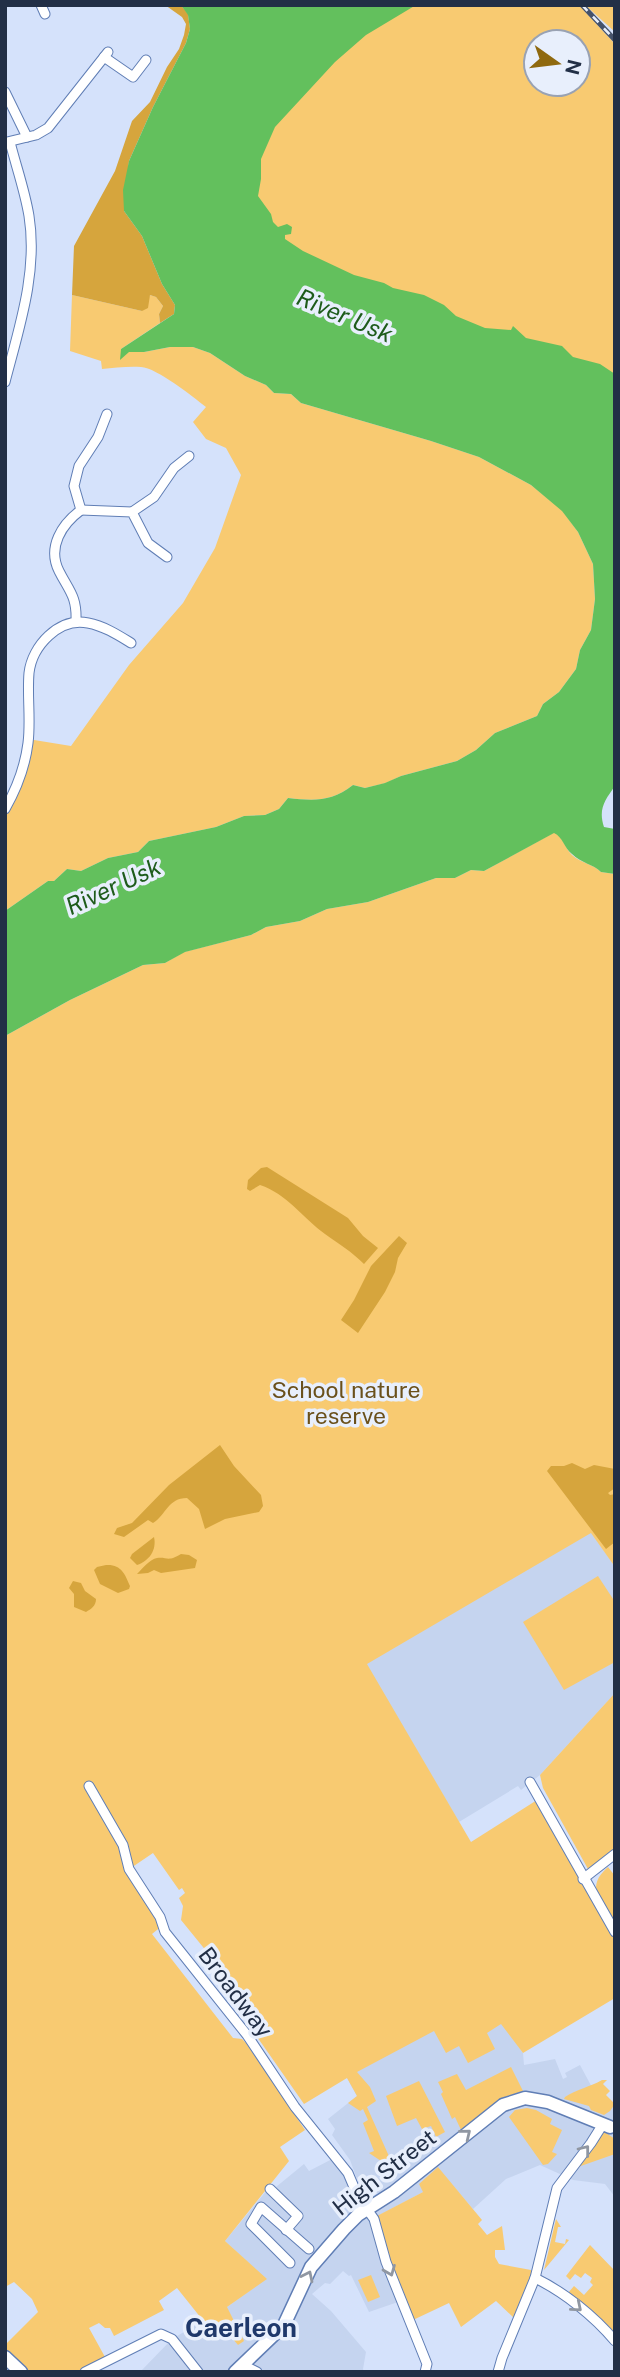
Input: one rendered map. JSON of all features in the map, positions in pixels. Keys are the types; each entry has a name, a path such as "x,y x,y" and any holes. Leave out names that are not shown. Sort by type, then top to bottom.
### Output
{"main road":[{"name":"High Street","path":"239,2368 284,2325 311,2267 361,2213 503,2105 525,2098 548,2102 606,2125"},
{"path":"5,2357 21,2372"}],"street":[{"path":"5,382 32,264 29,216 7,142 48,128 106,55 133,77 146,60"},
{"path":"5,92 27,137"},
{"path":"81,510 74,486 79,466 98,437 107,414"},
{"path":"76,621 77,610 71,589 57,569 54,547 67,521 81,510 132,512 154,497 174,468 189,456"},
{"path":"132,512 152,547 167,557"},
{"path":"142,555 152,547"},
{"path":"5,809 17,788 27,744 29,672 36,650 52,633 76,621 100,626 131,643"},
{"path":"530,1782 615,1933"},
{"name":"Broadway","path":"89,1786 123,1845 129,1869 159,1915 165,1932 247,2035 295,2108 336,2157 356,2187 361,2213"},
{"path":"583,1879 615,1854"},
{"path":"498,2372 528,2300 557,2188 606,2125"},
{"path":"356,2187 368,2197 380,2201"},
{"path":"270,2189 299,2216 286,2230"},
{"path":"290,2263 251,2224 261,2207 309,2249"},
{"path":"361,2213 369,2212 374,2219 386,2262 427,2364 425,2372"},
{"path":"535,2278 560,2292 615,2341"},
{"path":"87,2370 160,2334 172,2339 198,2372"},
{"path":"239,2368 257,2372"}],"shaded area":[{"path":"165,5 181,5 188,14 190,29 186,43 129,161 124,211 142,236 162,284 175,305 174,314 160,323 159,314 163,306 156,297 150,295 148,308 142,311 72,295 74,246 115,171 132,121 150,102 184,35 186,24 182,17"},
{"path":"267,1167 348,1218 363,1236 378,1248 364,1264 278,1194 260,1185 250,1191 247,1189 248,1180 261,1168"},
{"path":"399,1236 407,1243 398,1258 395,1272 358,1333 341,1320 371,1266"},
{"path":"285,1384 592,1533 615,1567 615,1693 540,1775 521,1790 518,1786 459,1822 366,1664"},
{"path":"220,1445 234,1466 261,1495 263,1506 259,1512 225,1519 205,1529 199,1509 187,1498 171,1504 153,1523 148,1520 124,1537 114,1534 117,1528 132,1523 169,1485"},
{"path":"572,1463 585,1469 594,1465 615,1469 615,1488 608,1493 615,1494 615,1542 606,1549 547,1471 551,1466"},
{"path":"154,1537 151,1554 137,1565 130,1558 132,1554"},
{"path":"181,1554 197,1560 195,1568 161,1573 154,1570 137,1574 154,1559 171,1559"},
{"path":"106,1565 115,1566 122,1571 129,1589 118,1593 100,1584 94,1570"},
{"path":"73,1581 81,1583 85,1591 96,1599 86,1612 74,1607 74,1594 69,1588"},
{"path":"430,1915 523,2053 524,2065 555,2059 563,2079 567,2077 565,2073 580,2065 594,2091 615,2109 615,2197 605,2184 573,2180 540,2165 506,2179 473,2209 438,2168 423,2192 378,2216 381,2242 376,2248 398,2302 369,2312 351,2275 343,2271 330,2284 325,2283 312,2294 331,2311 366,2352 364,2372 140,2372 172,2339 227,2307 266,2279 225,2241 272,2184 276,2187 304,2164 309,2171 336,2157 366,2204 379,2194 365,2188 357,2179 350,2160 332,2135 335,2129 328,2119 357,2096 347,2078"}],"green space":[{"path":"322,5 579,5 615,44 615,419 227,220"},
{"path":"585,5 615,5 615,32"},
{"path":"72,295 142,311 150,295 156,297 163,306 159,314 160,323 121,349 144,352 170,347 193,347 210,353 245,376 266,385 274,393 291,394 301,403 479,457 531,485 562,510 578,532 593,564 595,599 591,630 580,650 576,669 559,692 543,704 537,716 495,733 476,750 457,761 365,788 353,785 330,797 314,800 288,798 279,809 265,815 244,816 216,827 149,841 138,852 108,858 81,871 67,869 54,881 48,881 5,911 5,809 28,739 71,746 129,665 183,603 215,548 241,475 226,448 206,439 193,422 206,407 184,390 148,369 102,369 101,361 70,351"},
{"name":"School nature reserve","path":"555,832 576,858 601,872 615,874 615,1567 591,1533 367,1664 471,1842 537,1800 615,1938 615,1998 523,2053 501,2024 487,2033 495,2049 468,2063 459,2046 446,2053 434,2031 357,2072 370,2087 376,2101 367,2107 399,2173 369,2153 374,2151 363,2123 368,2120 363,2109 360,2111 348,2103 357,2096 347,2078 304,2104 253,2031 259,2016 181,1920 183,1906 179,1898 185,1893 182,1888 179,1890 153,1853 125,1872 163,1925 152,1934 233,2038 242,2039 246,2043 305,2130 280,2147 289,2161 225,2241 267,2279 227,2307 244,2341 238,2345 227,2332 217,2338 177,2288 159,2301 164,2310 114,2336 110,2328 99,2323 89,2328 105,2357 80,2372 30,2372 5,2348 38,2312 32,2299 14,2282 5,2287 5,1036 70,1000 143,965 165,963 184,952 251,935 266,927 300,921 327,909 368,902 436,878 455,878 471,870 484,871"},
{"path":"598,1576 615,1602 615,1662 564,1690 523,1622"},
{"path":"615,1693 615,1848 588,1869 543,1788 540,1775"},
{"path":"608,1867 615,1876 614,1920 600,1900 596,1887 601,1874"},
{"path":"511,2067 523,2091 502,2098 461,2130 455,2117 452,2119 438,2082 457,2074 466,2090"},
{"path":"607,2080 603,2084 610,2091 606,2095 615,2104 604,2115 591,2110 589,2106 564,2099 574,2092"},
{"path":"419,2081 445,2132 436,2137 431,2126 422,2129 416,2118 397,2126 386,2096"},
{"path":"527,2108 552,2119 550,2124 562,2130 552,2152 557,2154 548,2164 543,2165 509,2117 515,2110"},
{"path":"601,2133 615,2139 615,2154 578,2167"},
{"path":"438,2167 482,2220 478,2224 487,2235 502,2226 505,2250 495,2250 499,2264 531,2270 531,2278 515,2319 496,2301 461,2327 449,2303 413,2320 379,2233 377,2216 423,2192 419,2184"},
{"path":"556,2219 561,2227 558,2227 555,2242 565,2244 566,2239 569,2240 544,2270"},
{"path":"590,2245 615,2271 615,2334 568,2293 574,2286 584,2295 593,2285 590,2282 592,2278 585,2273 581,2278 575,2274 570,2280 566,2276"},
{"path":"371,2275 380,2297 368,2302 358,2280"}],"water":[{"name":"River Usk","path":"181,5 416,5 366,35 335,62 275,127 261,159 258,196 278,227 287,224 292,227 291,234 285,235 285,239 303,251 354,275 424,295 444,305 456,316 485,328 511,330 513,326 526,338 562,346 573,357 600,364 615,374 615,786 606,800 602,815 604,827 615,829 615,874 601,872 576,857 554,833 484,871 471,870 455,878 436,878 368,902 327,909 300,921 266,927 251,935 185,952 165,963 143,965 70,1000 5,1036 5,911 48,881 54,881 67,869 81,871 108,858 138,852 149,841 216,827 244,816 265,815 279,809 288,798 314,800 330,797 353,785 365,788 457,761 476,750 495,733 537,716 543,704 559,692 576,669 580,650 591,630 595,599 593,564 578,532 562,511 531,485 479,457 301,403 291,394 274,393 266,385 245,376 210,353 193,347 129,352 120,360 121,349 174,314 175,305 162,284 142,236 124,211 123,190 129,161 186,43 190,29 188,15"}],"railway":[{"path":"582,5 615,40"}],"district":[{"name":"Caerleon","path":"241,2327"}]}
